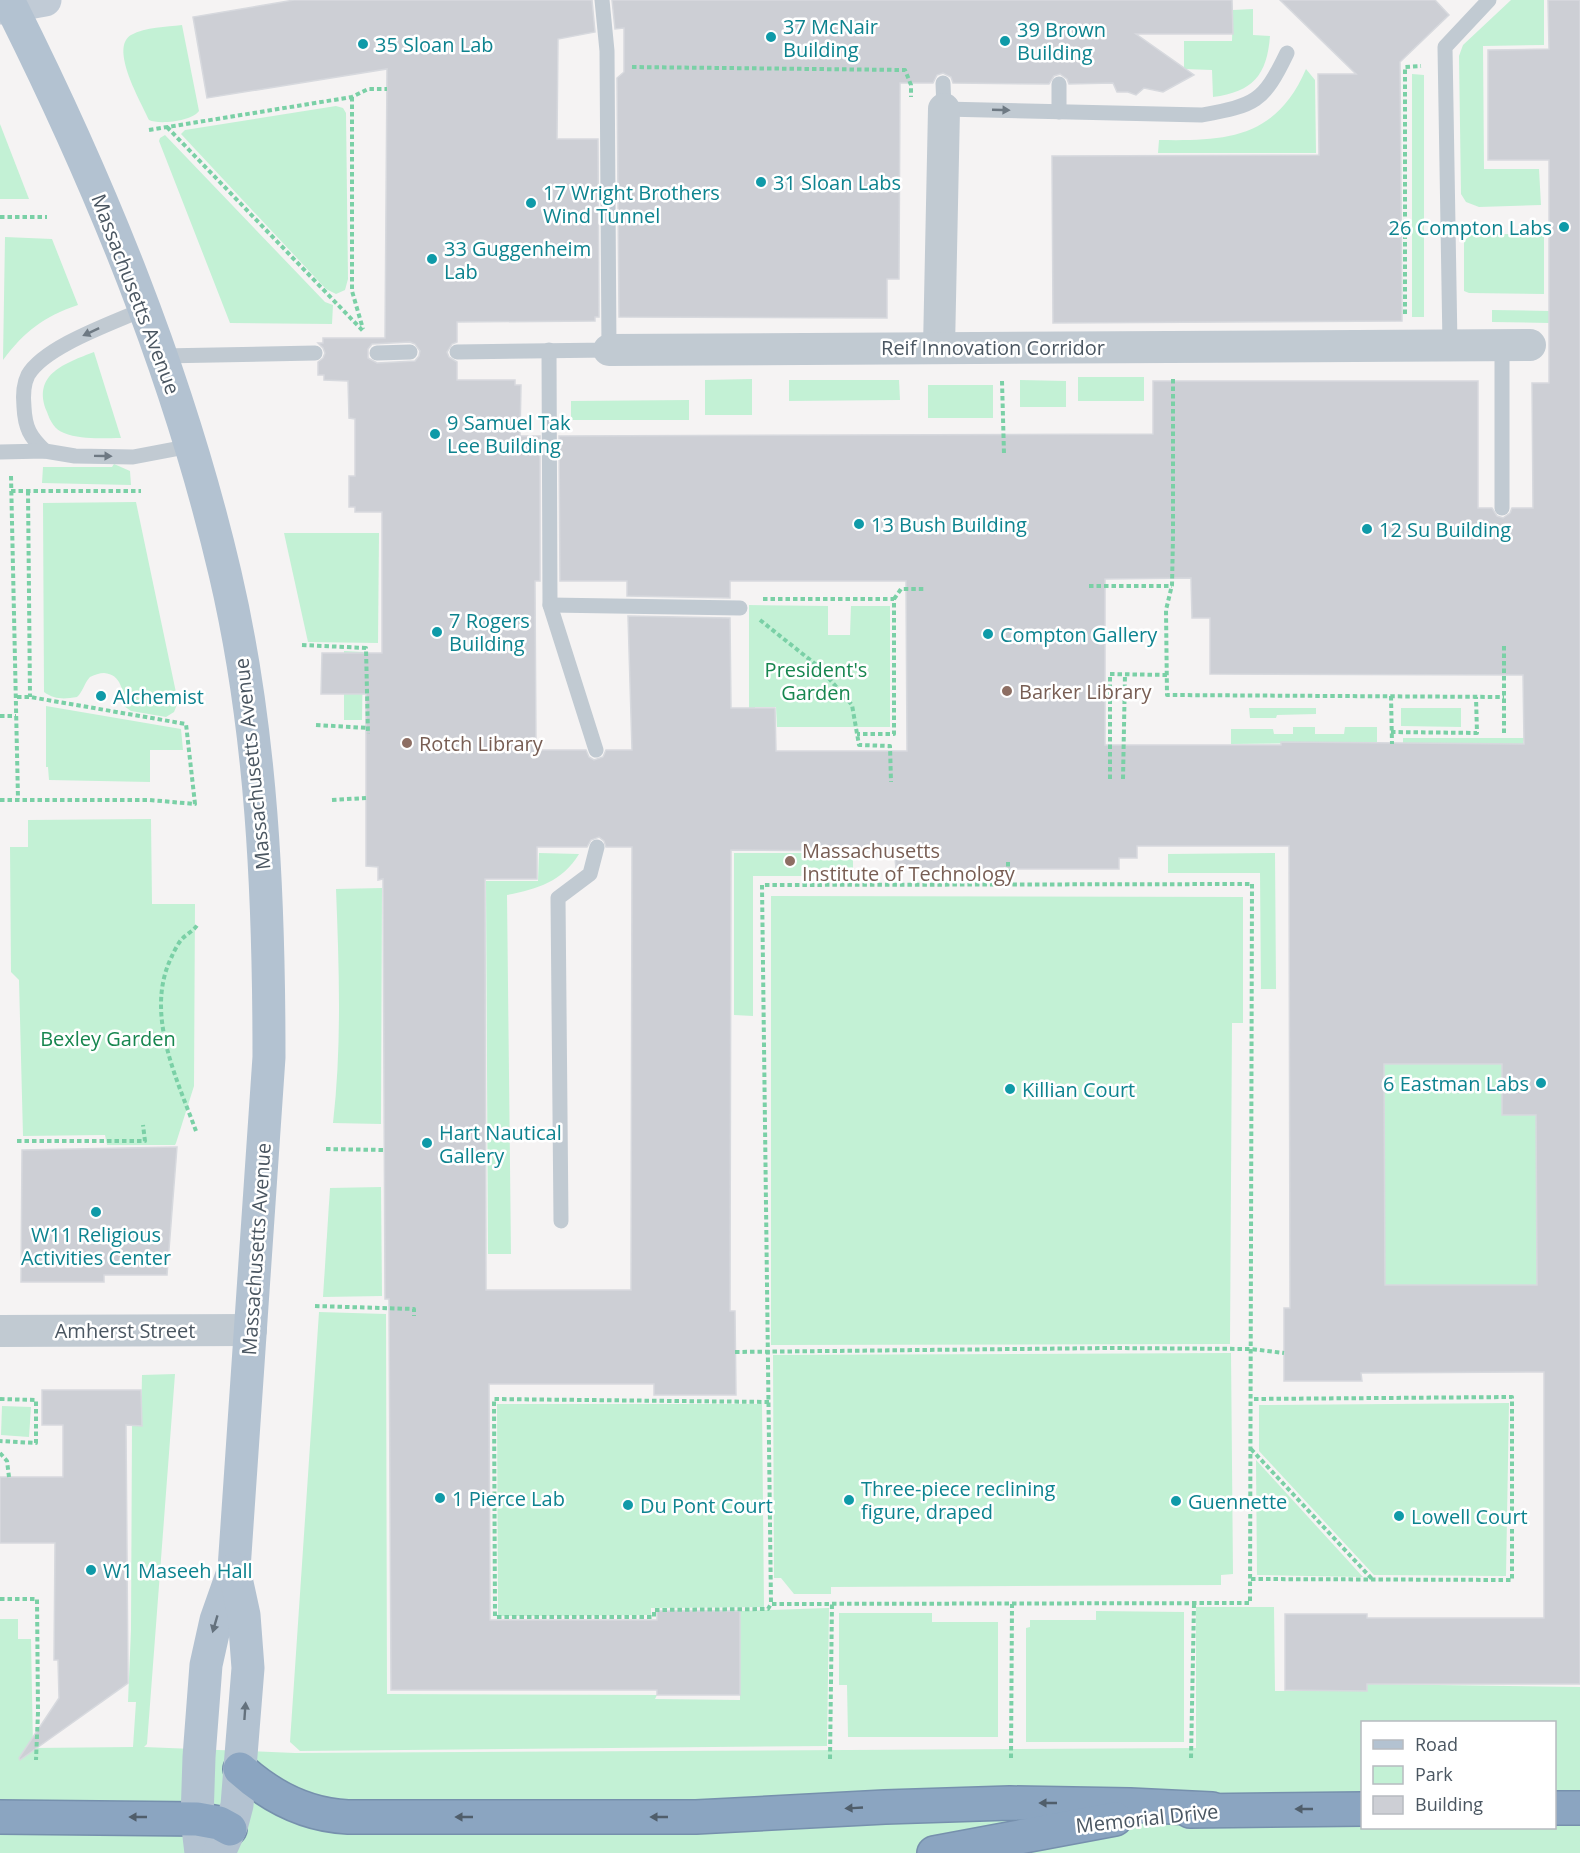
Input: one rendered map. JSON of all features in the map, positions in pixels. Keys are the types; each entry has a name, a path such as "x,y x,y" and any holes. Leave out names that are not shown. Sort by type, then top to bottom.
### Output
{"highway":[{"path":"240,1769 287,1802 314,1812 337,1816 696,1817 1010,1803 1212,1809"},
{"path":"1556,1808 1580,1808"},
{"name":"Memorial Drive","path":"934,1853 1145,1814 1212,1809 1361,1809"},
{"path":"0,1817 143,1817 211,1842"}],"main road":[{"path":"6,4 45,0"},
{"name":"Massachusetts Avenue","path":"6,4 76,143 116,235 161,356 191,446 225,573 253,735 261,812 269,973 269,1057 234,1569 216,1620 206,1665 199,1757 211,1842"},
{"name":"Massachusetts Avenue","path":"211,1842 237,1805 248,1668 244,1615 234,1569"}],"street":[{"path":"939,348 943,96"},
{"name":"Reif Innovation Corridor","path":"609,350 1516,345"},
{"name":"Amherst Street","path":"0,1330 251,1330"}],"lane":[{"path":"602,0 607,67 609,350"},
{"path":"1450,345 1445,47 1489,0"},
{"path":"943,96 1059,112 1202,115 1239,108 1262,96 1275,78 1287,53"},
{"path":"1059,84 1059,112"},
{"path":"45,451 32,439 27,428 24,391 28,376 41,360 68,343 144,309"},
{"path":"1502,508 1516,345"},
{"path":"549,350 550,605 596,750"},
{"name":"Reif Innovation Corridor","path":"457,352 609,350"},
{"path":"377,353 403,352"},
{"path":"161,356 315,353"},
{"path":"0,452 45,451 75,456 133,457 191,446"},
{"path":"550,605 740,608"},
{"path":"561,1221 558,898 590,874 597,847"}],"path":[{"path":"1405,345 1406,67 1421,66 1422,56"},
{"path":"607,67 905,70 911,85 911,108 943,96"},
{"path":"149,130 352,97 368,89 387,89"},
{"path":"352,97 352,291 364,332"},
{"path":"167,127 364,332 380,338 403,352"},
{"path":"0,217 47,217"},
{"path":"1001,347 1004,454"},
{"path":"1173,381 1173,537 1172,586 1166,610 1167,695 1503,697"},
{"path":"11,478 18,799"},
{"path":"11,491 141,491"},
{"path":"28,491 30,697"},
{"path":"1089,586 1172,586"},
{"path":"857,734 894,734 894,599 902,589 925,589"},
{"path":"891,782 890,746 859,745 852,705 819,667 754,615 740,608 740,599 894,599"},
{"path":"1504,644 1504,733"},
{"path":"303,645 366,648 368,734"},
{"path":"1110,779 1110,674 1167,675"},
{"path":"1123,779 1125,674"},
{"path":"1391,696 1392,744"},
{"path":"0,800 150,800 195,804 186,724 30,697 15,697"},
{"path":"1391,732 1477,733 1476,697"},
{"path":"0,716 16,716"},
{"path":"316,725 368,728"},
{"path":"332,800 366,798"},
{"path":"1008,862 1008,885"},
{"path":"769,1402 494,1399 495,1617 654,1617 654,1610 768,1609 771,1604 769,1402 762,885 1252,884 1250,1604 771,1604"},
{"path":"196,1131 169,1057 162,1024 161,1003 162,980 172,955 182,940 198,924"},
{"path":"17,1141 145,1141 143,1125"},
{"path":"326,1149 384,1150"},
{"path":"315,1306 414,1309 414,1316"},
{"path":"735,1352 1251,1349 1284,1353"},
{"path":"1251,1399 1512,1398 1512,1580 1251,1579"},
{"path":"0,1399 36,1400 36,1443 0,1442"},
{"path":"1251,1449 1373,1580"},
{"path":"0,1453 7,1461 9,1477"},
{"path":"0,1599 37,1599 36,1760"},
{"path":"830,1759 832,1603"},
{"path":"1011,1758 1012,1604"},
{"path":"1191,1758 1194,1604"}],"green space":[{"path":"1511,0 1544,0 1544,45 1483,46 1484,169 1539,169 1541,205 1479,207 1466,202 1461,194 1459,56 1463,45"},
{"path":"1253,9 1253,35 1270,36 1261,71 1248,86 1227,95 1213,97 1212,70 1184,69 1184,41 1232,41 1233,10"},
{"path":"182,25 199,111 190,117 175,121 149,120 125,63 123,51 125,42 131,35 143,30"},
{"path":"1306,69 1315,80 1316,153 1158,153 1159,140 1227,136 1246,131 1264,122 1280,110 1294,92"},
{"path":"1412,74 1424,75 1424,317 1412,317"},
{"path":"336,106 343,108 346,113 348,279 345,290 336,294 326,289 181,134 185,130"},
{"path":"0,124 29,199 0,199"},
{"path":"165,135 325,302 333,305 332,324 230,323 159,141"},
{"path":"1472,234 1544,234 1544,294 1469,293 1464,291 1464,241"},
{"path":"5,237 52,239 78,305 36,326 3,360"},
{"path":"1492,310 1549,311 1549,323 1492,322"},
{"path":"94,352 121,438 85,438 64,433 53,425 47,412 43,399 47,379 63,366"},
{"path":"1078,377 1144,377 1144,401 1078,401"},
{"path":"752,379 752,415 705,415 705,380"},
{"path":"789,380 899,380 900,400 789,401"},
{"path":"1020,380 1066,381 1066,407 1020,407"},
{"path":"928,385 993,385 993,418 928,418"},
{"path":"689,400 689,420 571,420 571,401"},
{"path":"114,464 130,471 131,485 42,483 43,467 112,467"},
{"path":"136,502 178,702 174,712 166,717 131,711 124,706 118,680 110,674 102,673 90,677 77,697 60,698 44,692 43,503"},
{"path":"284,533 379,533 378,643 308,642"},
{"name":"President's Garden","path":"749,605 828,606 828,635 850,635 851,606 890,606 890,727 777,727 776,707 755,707 755,727 749,727"},
{"path":"344,651 363,652 362,720 344,720"},
{"path":"46,706 181,729 183,750 150,750 150,782 49,780 48,767 46,767"},
{"path":"1249,708 1316,708 1316,714 1250,718"},
{"path":"1401,708 1461,708 1461,727 1401,726"},
{"path":"1293,727 1315,727 1315,734 1344,734 1345,727 1377,727 1377,742 1231,744 1231,729 1273,729 1274,734 1293,734"},
{"path":"1403,738 1524,738 1523,744 1403,745"},
{"name":"Bexley Garden","path":"151,819 152,904 195,904 194,1086 176,1143 175,1145 107,1145 105,1135 23,1136 19,980 11,972 10,847 28,847 28,820"},
{"path":"539,853 579,854 557,878 538,887 507,895 511,1254 488,1254 486,881 538,881"},
{"path":"734,853 853,853 853,876 753,876 753,1016 734,1015"},
{"path":"1275,853 1276,989 1261,989 1260,873 1168,873 1168,854"},
{"path":"382,888 381,1124 333,1123 339,1035 336,889"},
{"path":"771,896 1243,897 1243,1023 1232,1023 1230,1344 771,1345"},
{"path":"1384,1050 1413,1064 1455,1064 1502,1050 1502,1115 1536,1115 1537,1285 1385,1285"},
{"path":"381,1187 382,1296 323,1297 330,1188"},
{"path":"319,1312 386,1314 387,1694 657,1695 655,1699 740,1700 740,1611 829,1608 827,1746 300,1751 290,1742"},
{"path":"1231,1353 1233,1574 1221,1575 1221,1585 831,1587 831,1594 794,1594 781,1578 774,1578 773,1355"},
{"path":"175,1374 147,1744 144,1747 295,1753 1196,1748 1196,1607 1274,1607 1275,1691 1367,1691 1367,1684 1580,1687 1580,1853 0,1853 0,1619 18,1619 18,1639 31,1639 33,1748 133,1747 136,1702 128,1702 131,1630 132,1426 141,1426 142,1375"},
{"path":"1509,1403 1506,1576 1374,1575 1259,1451 1259,1405"},
{"name":"Du Pont Court","path":"497,1404 762,1404 764,1607 651,1608 651,1615 498,1616"},
{"path":"2,1406 31,1407 29,1437 1,1435"},
{"path":"1256,1460 1363,1577 1257,1575"},
{"path":"1096,1611 1184,1612 1184,1742 1026,1742 1026,1628 1030,1627 1030,1620 1096,1620"},
{"path":"839,1613 932,1613 932,1622 998,1622 998,1737 848,1737 847,1685 839,1685"}],"building":[{"path":"294,0 592,0 595,32 558,39 557,139 598,139 599,317 595,317 595,321 457,322 457,342 452,344 447,352 449,357 457,362 457,380 515,380 515,385 521,385 520,436 540,436 540,581 535,581 536,750 586,750 589,757 594,760 603,757 606,750 632,750 628,616 730,618 731,708 775,708 776,751 907,751 906,581 730,581 730,598 627,596 627,581 560,581 559,436 1153,434 1153,381 1478,381 1478,508 1492,508 1497,516 1503,518 1510,513 1512,508 1533,508 1532,383 1549,383 1549,160 1488,160 1488,50 1549,49 1548,0 1580,0 1580,1684 1367,1684 1367,1691 1285,1690 1285,1614 1367,1614 1367,1618 1544,1618 1544,1372 1361,1373 1362,1381 1284,1381 1284,1308 1290,1308 1289,846 1137,846 1137,858 1119,858 1119,869 896,869 895,858 876,858 876,851 731,850 730,1311 735,1311 736,1395 654,1395 654,1384 489,1384 490,1620 657,1620 657,1611 740,1611 740,1695 657,1695 657,1690 391,1690 389,1299 385,1299 383,879 378,880 378,867 366,866 366,694 321,694 322,653 382,653 382,512 355,512 355,507 349,507 349,476 355,476 355,419 349,418 348,381 324,380 324,375 318,375 318,362 325,353 318,343 323,343 323,338 385,338 387,69 207,98 193,17","holes":["410,342 415,344 420,351 415,361 377,363 368,358 368,349 372,344","1191,578 1192,618 1210,618 1210,674 1523,675 1524,744 1281,742 1281,745 1105,745 1105,579","599,837 604,841 606,847 632,847 631,1290 486,1290 485,879 537,879 537,847 587,847 591,840","1384,1064 1502,1064 1502,1115 1536,1115 1537,1285 1385,1285"]},
{"path":"612,0 1232,0 1233,34 1136,34 1194,75 1163,92 1144,88 1136,95 1117,92 1113,83 1069,84 1067,79 1060,74 1054,76 1049,84 953,83 951,77 943,73 937,75 933,83 900,83 899,279 887,279 887,318 619,317 617,78 624,72 624,28 615,29"},
{"path":"1280,0 1435,0 1449,15 1400,62 1402,321 1053,323 1052,156 1319,155 1318,74 1356,74"},
{"name":"W11 Religious Activities Center","path":"177,1147 167,1275 104,1275 104,1282 21,1282 22,1150"},
{"name":"W1 Maseeh Hall","path":"42,1390 141,1390 142,1426 126,1425 128,1683 20,1760 19,1758 59,1698 58,1660 54,1660 55,1543 0,1543 0,1477 63,1477 63,1425 42,1425"}],"place":[{"name":"37 McNair Building","path":"771,37"},
{"name":"39 Brown Building","path":"1005,41"},
{"name":"35 Sloan Lab","path":"363,44"},
{"name":"31 Sloan Labs","path":"761,182"},
{"name":"17 Wright Brothers Wind Tunnel","path":"531,203"},
{"name":"26 Compton Labs","path":"1564,227"},
{"name":"33 Guggenheim Lab","path":"432,259"},
{"name":"9 Samuel Tak Lee Building","path":"435,434"},
{"name":"13 Bush Building","path":"859,524"},
{"name":"12 Su Building","path":"1367,529"},
{"name":"7 Rogers Building","path":"437,632"},
{"name":"Compton Gallery","path":"988,634"},
{"name":"Barker Library","path":"1007,691"},
{"name":"Alchemist","path":"101,696"},
{"name":"Rotch Library","path":"407,743"},
{"name":"Massachusetts Institute of Technology","path":"790,861"},
{"name":"6 Eastman Labs","path":"1541,1083"},
{"name":"Killian Court","path":"1010,1089"},
{"name":"Hart Nautical Gallery","path":"427,1143"},
{"name":"W11 Religious Activities Center","path":"96,1212"},
{"name":"1 Pierce Lab","path":"440,1498"},
{"name":"Three-piece reclining figure, draped","path":"849,1500"},
{"name":"Guennette","path":"1176,1501"},
{"name":"Du Pont Court","path":"628,1505"},
{"name":"Lowell Court","path":"1399,1516"},
{"name":"W1 Maseeh Hall","path":"91,1570"}]}
